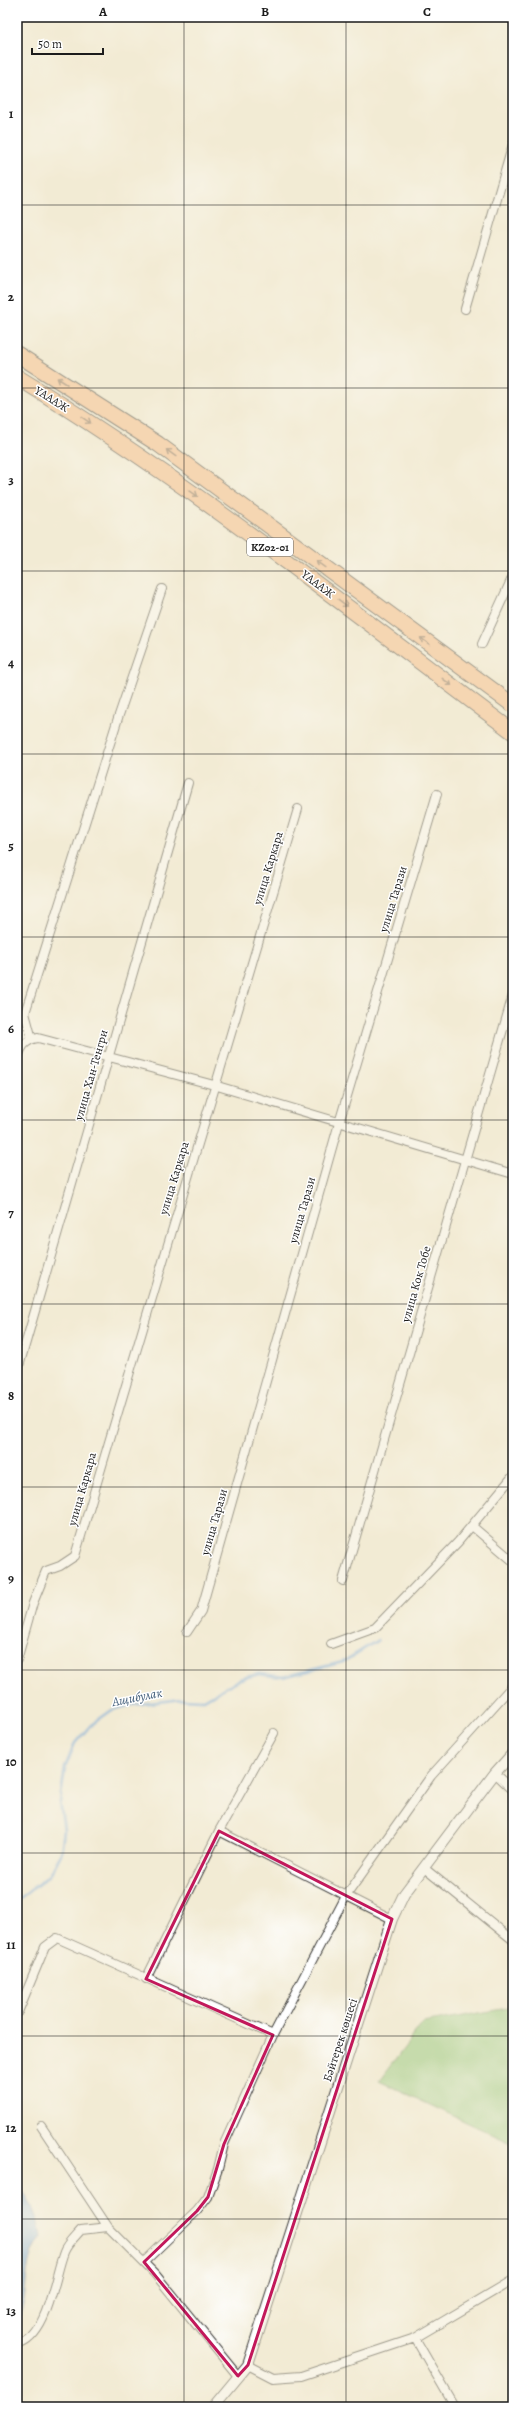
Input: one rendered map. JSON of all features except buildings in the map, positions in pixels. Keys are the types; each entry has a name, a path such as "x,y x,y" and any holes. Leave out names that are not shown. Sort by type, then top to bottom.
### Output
{"highway":[{"name":"ҮАААЖ","path":"17,354 158,444 513,705"},
{"name":"ҮАААЖ","path":"17,377 149,462 257,538 513,732"}],"street":[{"path":"465,309 513,144"},
{"path":"482,644 513,576"},
{"path":"32,1039 26,1012 121,711 162,589"},
{"name":"улица Хан-Тенгри","path":"17,1373 188,783"},
{"name":"улица Тарази","path":"187,1632 201,1611 339,1123 437,794"},
{"name":"улица Каркара","path":"17,1660 33,1603 46,1571 60,1566 75,1556 214,1085 298,809"},
{"name":"улица Кок Тобе","path":"343,1581 513,994"},
{"path":"17,1060 21,1047 32,1039 38,1038 214,1085 513,1174"},
{"path":"331,1644 375,1628 472,1526 513,1476"},
{"path":"472,1526 513,1561"},
{"path":"144,2262 197,2212 208,2197 224,2144 273,2035 346,1896 431,1776 513,1684"},
{"path":"146,1979 219,1831 274,1733"},
{"name":"Бәйтерек көшесі","path":"213,2407 248,2364 392,1919 404,1894 495,1773 513,1753"},
{"path":"495,1773 513,1790"},
{"path":"219,1831 392,1919"},
{"path":"424,1868 513,1940"},
{"path":"18,2012 45,1947 57,1938 273,2035"},
{"path":"41,2126 108,2227 144,2262 238,2376"},
{"path":"17,2345 34,2334 43,2319 64,2251 81,2230 108,2227"},
{"path":"248,2364 273,2378 301,2376 415,2338 513,2280"},
{"path":"415,2338 455,2407"}],"highlighted area":[{"path":"219,1831 392,1919 248,2365 238,2376 144,2262 197,2211 208,2197 224,2144 273,2035 146,1979"}],"green space":[{"path":"513,2007 513,2144 379,2081 423,2023"}],"water":[{"path":"17,2184 30,2202 38,2222 41,2237 34,2248 30,2259 24,2300 17,2321"}],"waterway":[{"name":"Ащибулак","path":"17,1900 50,1875 61,1854 64,1830 60,1802 65,1768 75,1743 91,1725 112,1710 132,1705 182,1699 204,1700 240,1679 259,1674 283,1677 343,1662 378,1640"}]}
